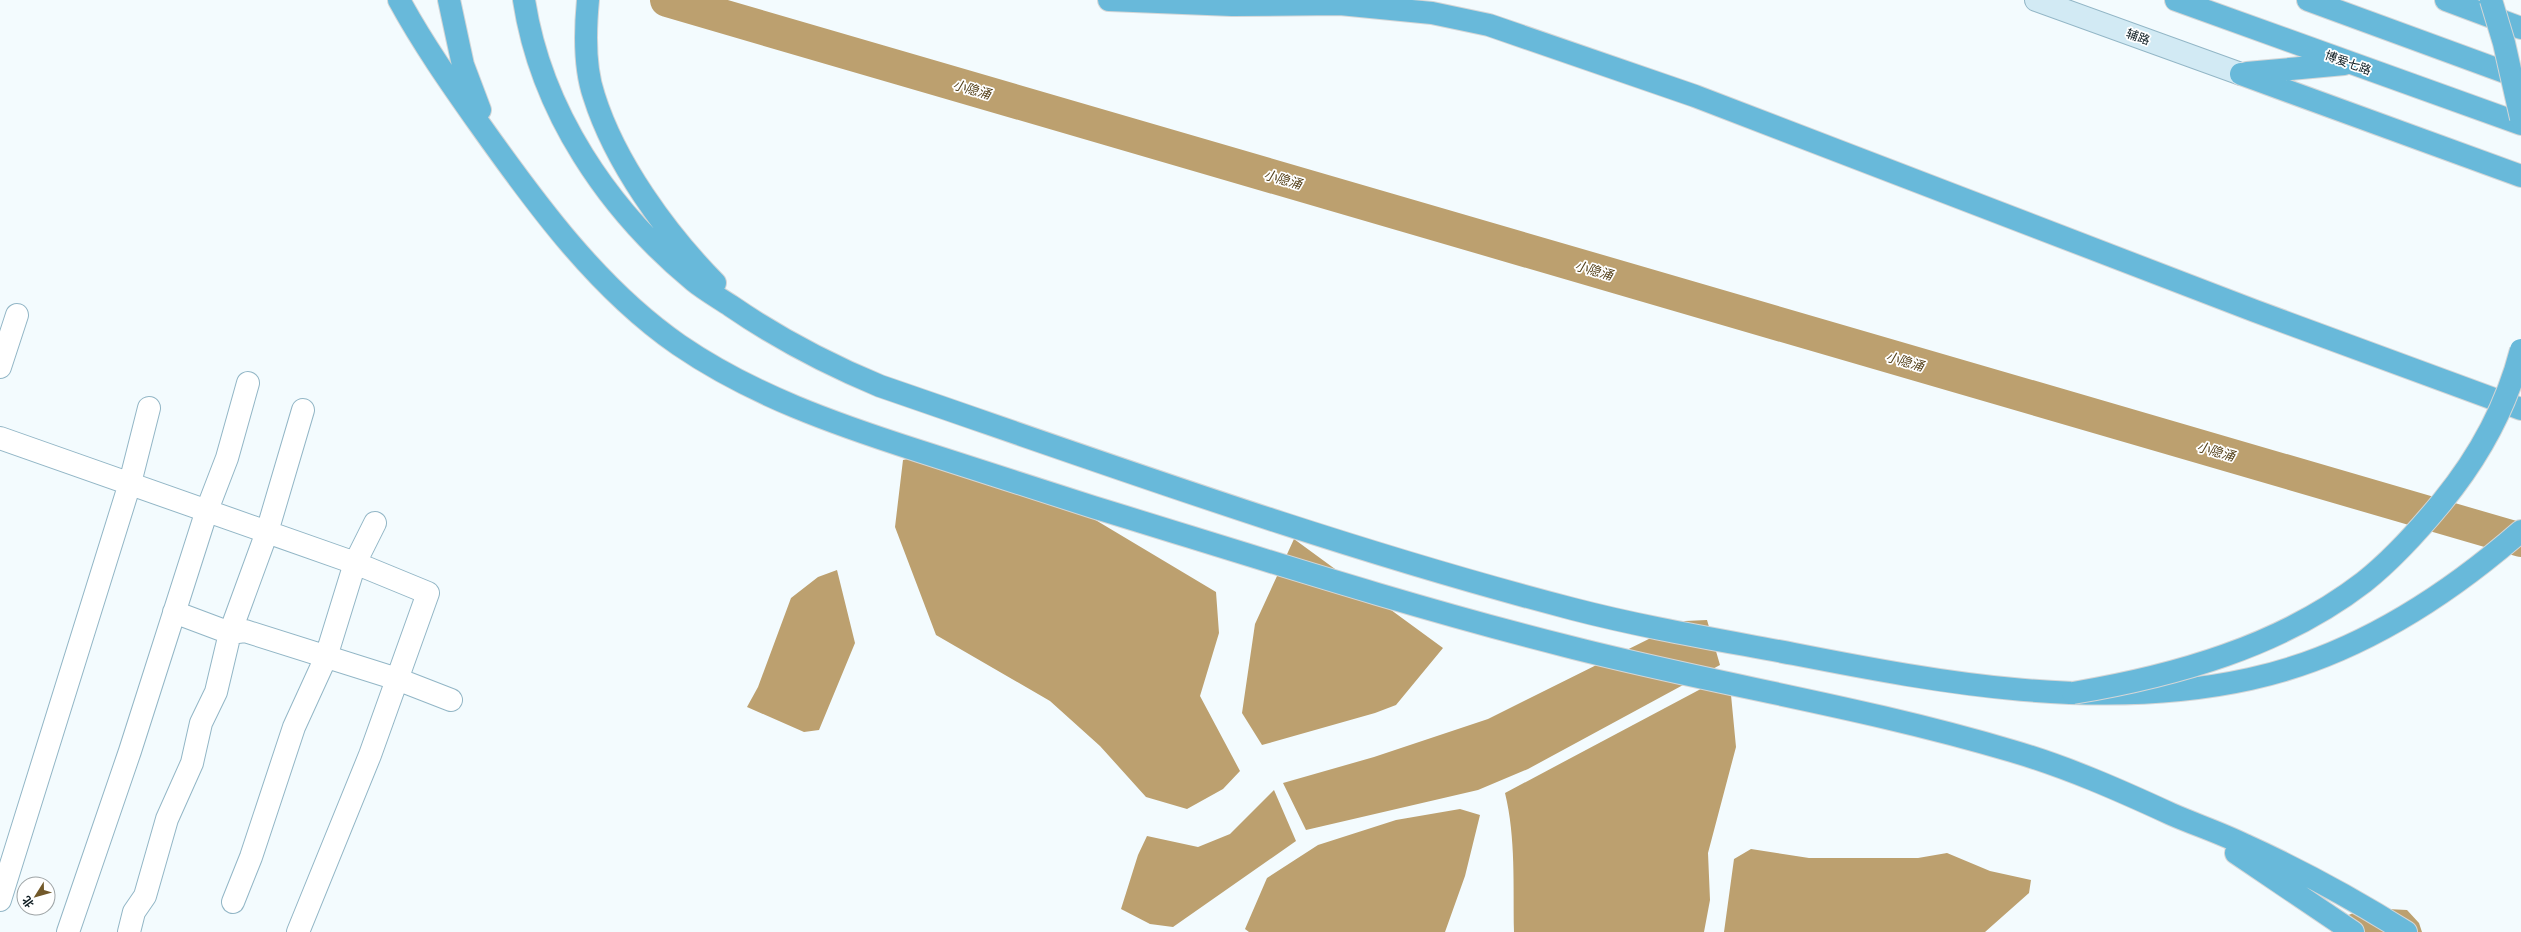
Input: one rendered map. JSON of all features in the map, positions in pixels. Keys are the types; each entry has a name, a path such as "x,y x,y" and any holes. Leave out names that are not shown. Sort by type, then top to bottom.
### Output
{"highway":[{"path":"399,0 446,78 514,174 552,221 630,307 678,344 727,374 817,417 1015,482 1300,571 1485,624 1638,664 1918,726 2019,753 2115,788 2177,817 2258,851 2406,932"},
{"path":"449,0 463,65 473,94 486,123 514,174"},
{"path":"524,0 529,32 542,73 555,107 584,158 621,208 662,252 694,281 751,320 833,367 880,386 1327,538 1576,610 1660,629 1832,662 1998,687 2073,693 2128,694 2194,689 2254,678 2290,669 2361,640 2418,609 2449,589 2521,531"},
{"path":"588,0 587,59 593,96 612,140 641,190 672,235 707,275 751,320"},
{"path":"1111,0 1232,5 1340,4 1432,13 1489,25 1695,96 2255,311 2521,409"},
{"name":"博爱七路","path":"2176,0 2350,64 2521,124"},
{"path":"2308,0 2521,78"},
{"path":"2446,0 2521,28"},
{"path":"2491,0 2504,43 2521,118"},
{"path":"2241,74 2350,64"},
{"path":"2241,74 2521,176"},
{"path":"2073,693 2126,684 2244,648 2299,623 2332,605 2365,582 2425,522 2456,485 2480,447 2502,406 2521,350"},
{"path":"2177,817 2239,855 2353,932"}],"street":[{"name":"辅路","path":"2036,0 2241,74"},
{"path":"0,367 17,315"},
{"path":"68,932 130,751 207,510 227,458 248,383"},
{"path":"0,900 130,483 149,408"},
{"path":"129,932 134,912 145,896 167,819 192,763 201,723 216,692 230,633 267,532 303,410"},
{"path":"0,438 355,563 428,593 370,755 298,932"},
{"path":"233,902 251,857 294,728 326,657 355,563 375,523"},
{"path":"174,612 230,633 245,632 397,680 452,700"}],"shaded area":[{"path":"935,453 1062,500 1216,592 1219,633 1200,696 1240,771 1223,789 1187,809 1146,797 1100,746 1050,701 936,635 895,527 903,460"},
{"path":"1294,539 1443,648 1396,705 1375,713 1262,745 1242,713 1255,624"},
{"path":"837,570 855,643 819,730 804,732 747,707 758,687 791,598 818,577"},
{"path":"1707,620 1720,665 1528,769 1478,790 1306,830 1283,783 1374,757 1488,719 1685,621"},
{"path":"1729,674 1736,747 1708,853 1710,900 1704,932 1514,932 1514,880 1511,827 1505,793"},
{"path":"1274,790 1296,841 1173,927 1150,924 1121,909 1138,855 1147,836 1198,847 1230,834"},
{"path":"1460,809 1480,815 1465,876 1445,932 1249,932 1245,929 1267,878 1318,845 1396,820"},
{"path":"1751,849 1809,858 1918,858 1947,853 1990,871 2031,880 2029,893 1985,932 1724,932 1734,859"},
{"path":"2367,908 2407,910 2419,923 2422,932 2331,932 2335,920"}],"waterway":[{"name":"小隐涌","path":"667,0 2521,540"}]}
